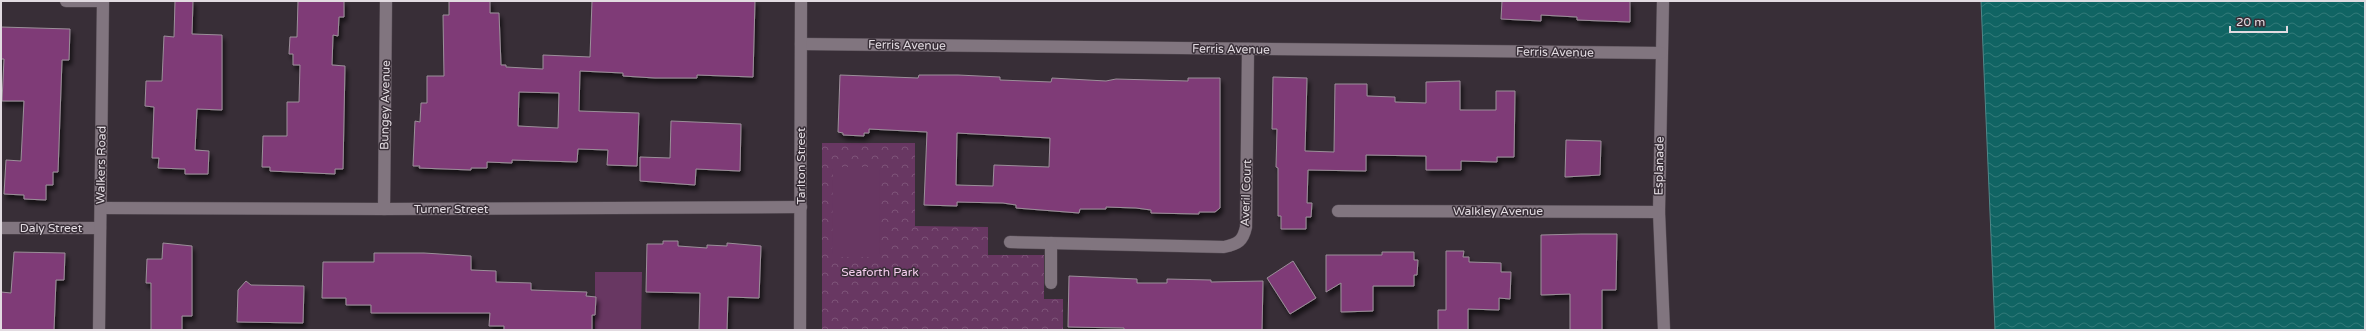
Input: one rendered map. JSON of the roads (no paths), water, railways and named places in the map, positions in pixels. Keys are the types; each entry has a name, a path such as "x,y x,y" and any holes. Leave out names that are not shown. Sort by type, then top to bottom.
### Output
{"street":[{"path":"66,1 103,1"},
{"name":"Walkers Road","path":"99,330 103,1"},
{"name":"Bungey Avenue","path":"384,209 386,1"},
{"name":"Tarlton Street","path":"800,330 801,1"},
{"name":"Esplanade","path":"1663,1 1659,212 1664,330"},
{"name":"Ferris Avenue","path":"801,44 1661,53"},
{"name":"Averil Court","path":"1010,242 1224,247 1236,244 1244,237 1246,227 1248,49"},
{"name":"Turner Street","path":"101,208 384,209 801,207"},
{"name":"Walkley Avenue","path":"1338,210 1659,212"},
{"name":"Daly Street","path":"1,228 100,228"},
{"path":"1051,283 1052,243"}],"water":[{"path":"1981,1 2365,1 2365,330 1995,330"}],"park label":[{"name":"Seaforth Park","path":"880,272"}]}
